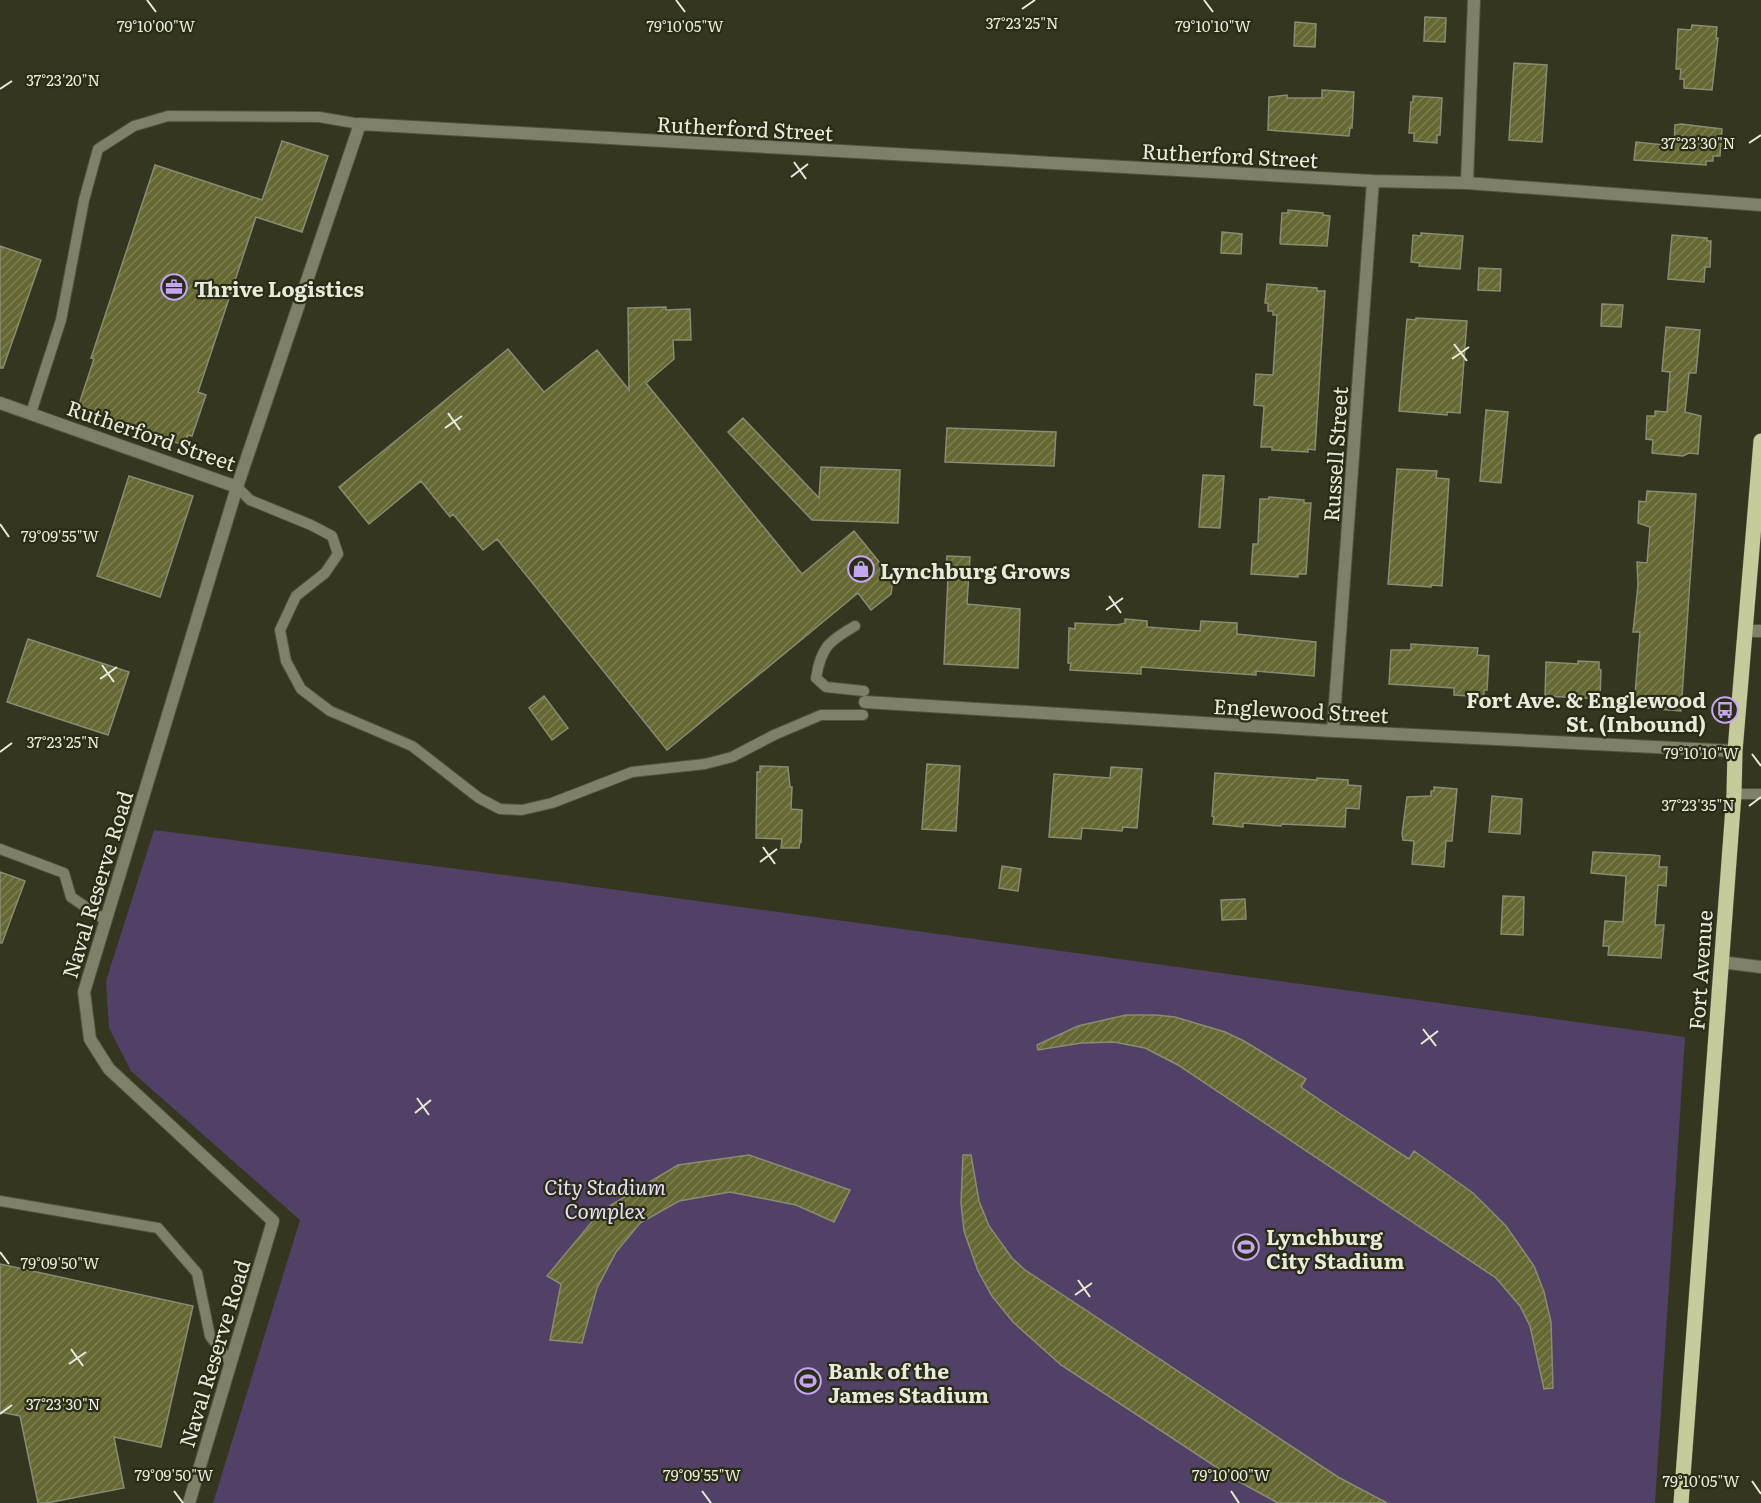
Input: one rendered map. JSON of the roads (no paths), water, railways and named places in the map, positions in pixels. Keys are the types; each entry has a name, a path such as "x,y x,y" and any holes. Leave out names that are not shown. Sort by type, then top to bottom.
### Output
{"main road":[{"name":"Fort Avenue","path":"1681,1503 1734,794 1735,751 1754,631 1761,441"}],"street":[{"path":"1467,183 1474,0"},
{"name":"Rutherford Street","path":"0,403 237,487 360,124 1373,181 1467,183 1761,205"},
{"name":"Russell Street","path":"1333,731 1373,181"},
{"name":"Naval Reserve Road","path":"189,1503 273,1221 109,1069 90,1039 84,993 237,487"},
{"name":"Englewood Street","path":"864,697 1333,731 1735,751"},
{"path":"1720,962 1761,967"}],"lane":[{"path":"31,413 61,320 84,200 98,148 134,126 168,116 319,117 360,124"},
{"path":"237,487 250,500 332,536 338,554 325,573 296,596 280,630 286,661 301,689 330,711 412,746 479,798 500,809 522,810 552,803 632,772 705,764 732,757 774,735 821,715 862,716"},
{"path":"855,626 832,639 819,661 816,678 826,687 864,697"},
{"path":"1734,794 1761,794"},
{"path":"0,849 64,873 71,897 105,920"},
{"path":"0,1202 158,1228 197,1273 210,1336 231,1362"}],"place":[{"name":"Thrive Logistics","path":"174,287"},
{"name":"Lynchburg Grows","path":"861,569"},
{"name":"Fort Ave. & Englewood St. (Inbound)","path":"1725,710"},
{"name":"Lynchburg City Stadium","path":"1246,1247"},
{"name":"Bank of the James Stadium","path":"808,1381"}],"park label":[{"name":"City Stadium Complex","path":"605,1197"}]}
